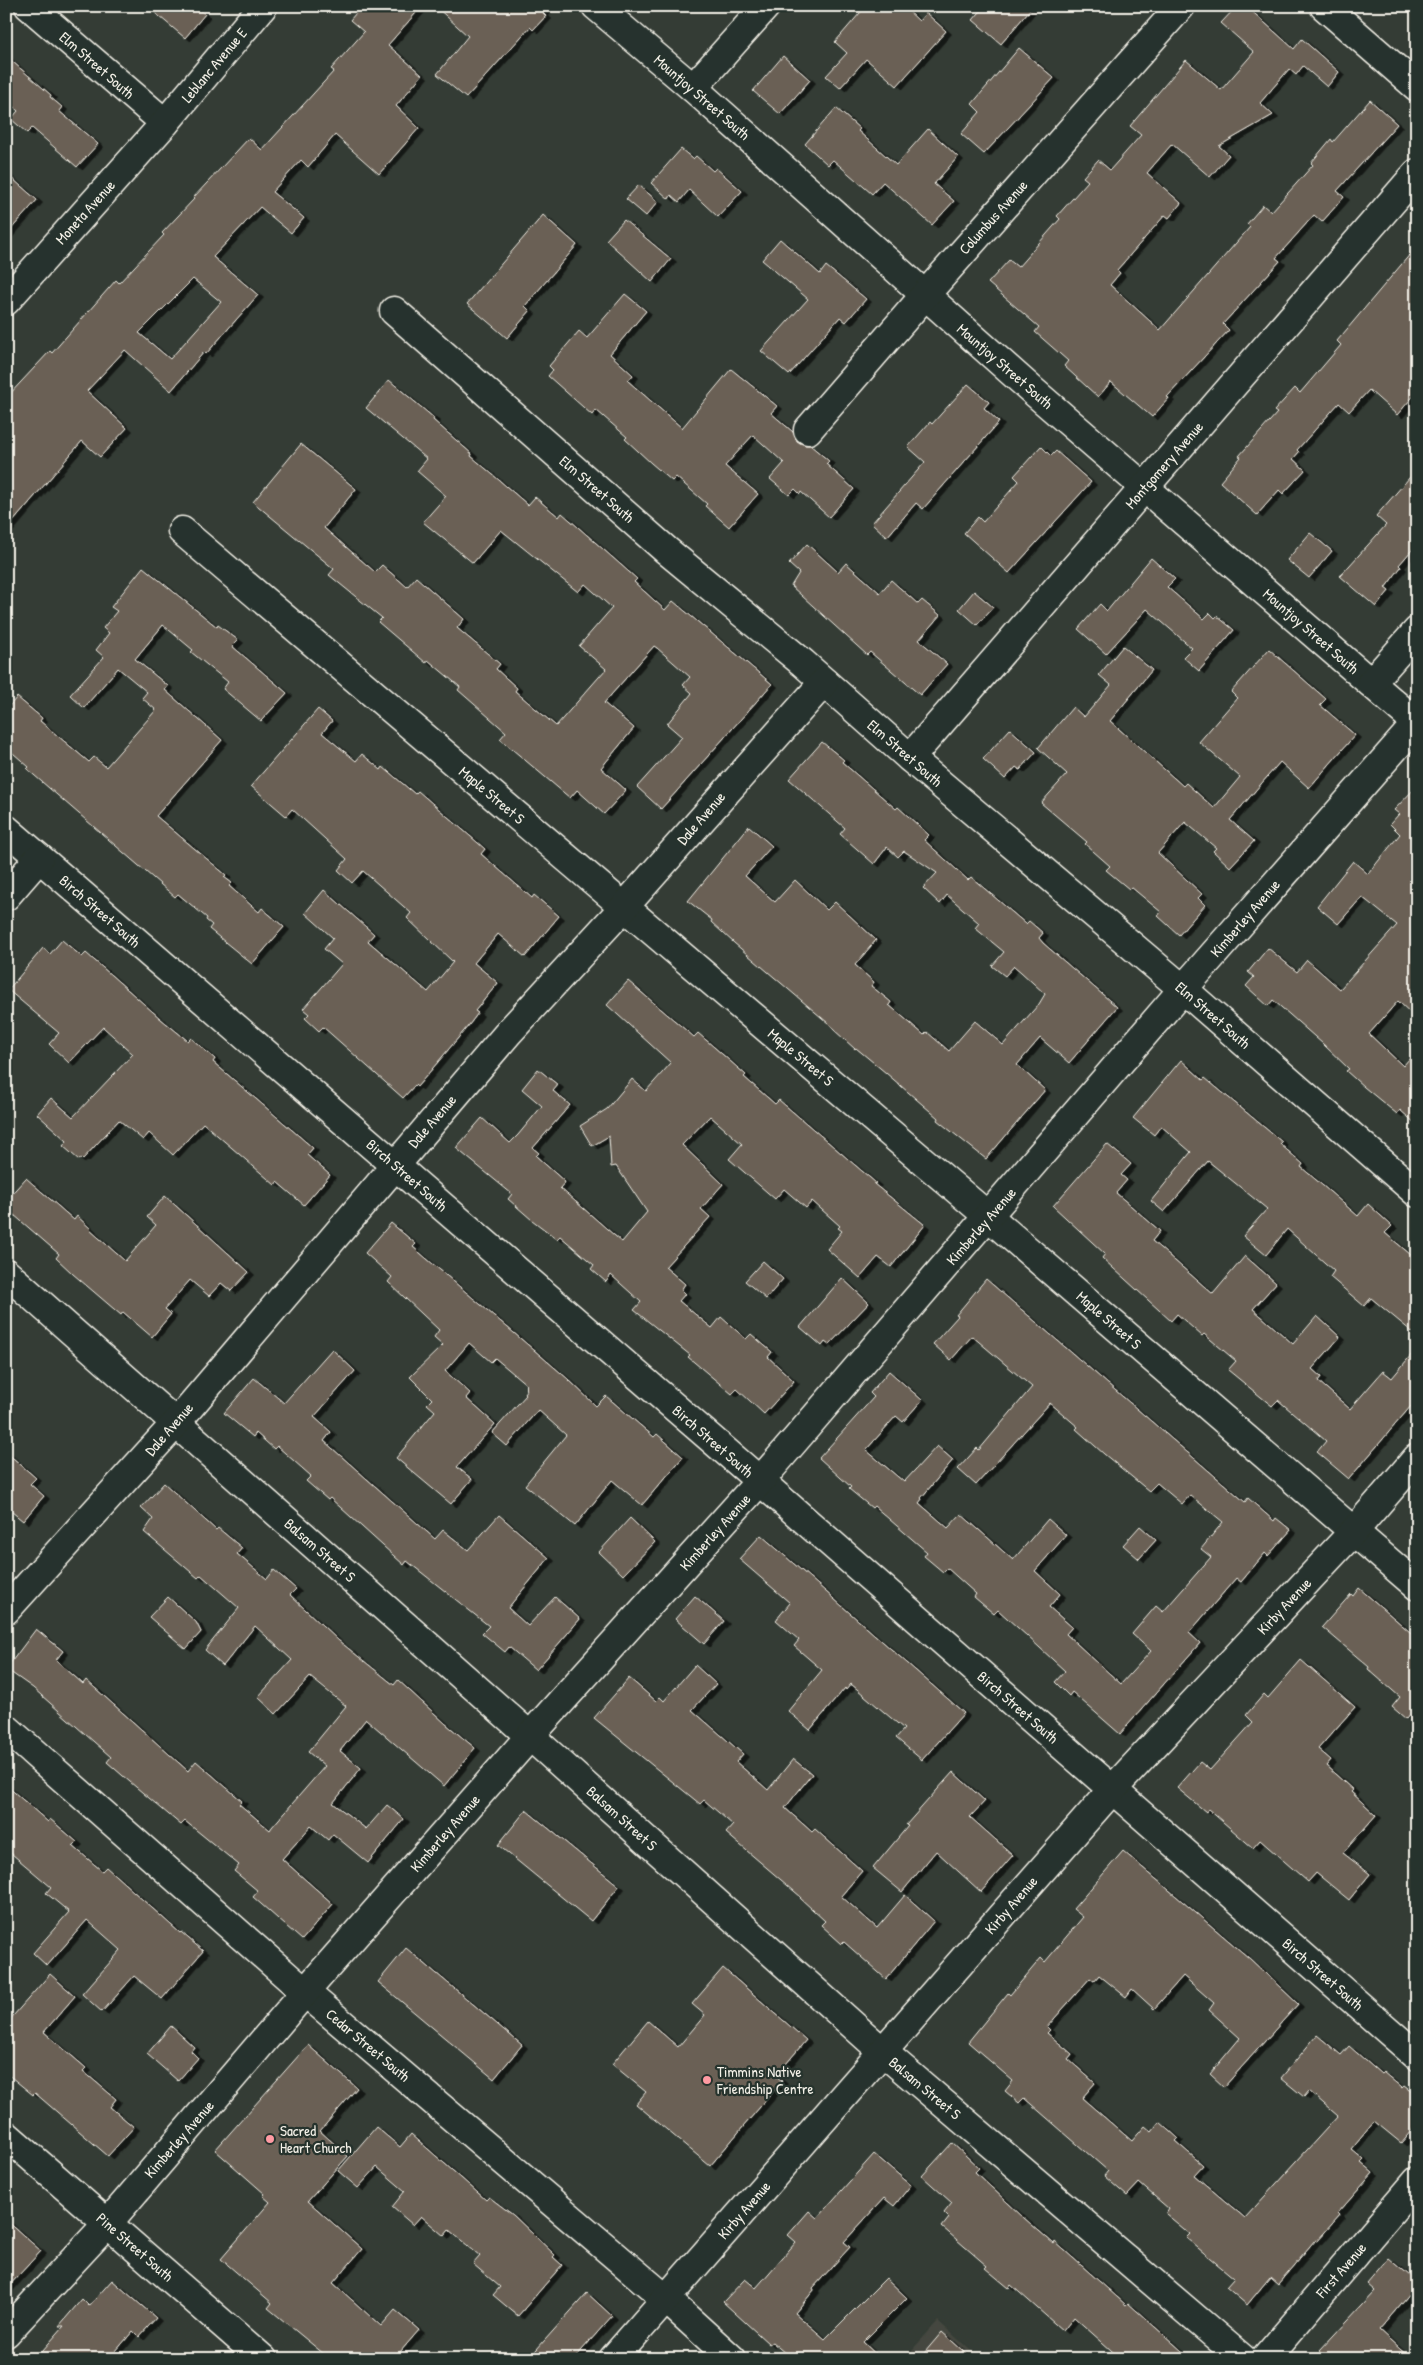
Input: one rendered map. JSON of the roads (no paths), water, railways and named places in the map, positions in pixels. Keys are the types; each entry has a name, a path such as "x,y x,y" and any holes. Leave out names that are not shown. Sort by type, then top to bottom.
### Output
{"street":[{"name":"Elm Street South","path":"29,6 165,123"},
{"name":"Leblanc Avenue E","path":"165,123 262,6"},
{"name":"Mountjoy Street South","path":"596,6 693,88 924,295 1417,723"},
{"path":"693,88 766,6"},
{"name":"Columbus Avenue","path":"808,430 924,295 1180,6"},
{"path":"1324,6 1417,87"},
{"name":"Moneta Avenue","path":"6,301 165,123"},
{"name":"Montgomery Avenue","path":"910,758 1417,173"},
{"name":"Elm Street South","path":"394,312 666,550 824,682 910,758 1183,989 1417,1193"},
{"name":"Maple Street S","path":"182,531 989,1217 1417,1586"},
{"path":"1371,683 1417,631"},
{"name":"Dale Avenue","path":"6,1610 176,1423 509,1032 624,907 824,682"},
{"name":"Kimberley Avenue","path":"6,2333 108,2223 305,1992 530,1736 760,1481 989,1217 1183,989 1417,723"},
{"name":"Birch Street South","path":"6,829 760,1481 1417,2056"},
{"path":"6,896 39,858"},
{"name":"Balsam Street S","path":"6,1273 530,1736 882,2051 1243,2359"},
{"name":"Kirby Avenue","path":"613,2359 1112,1790 1354,1531 1417,1458"},
{"name":"Cedar Street South","path":"6,1728 305,1992 666,2300 732,2359"},
{"name":"Pine Street South","path":"6,2135 263,2359"},
{"name":"First Avenue","path":"1265,2359 1417,2181"}],"place":[{"name":"Timmins Native Friendship Centre","path":"707,2080"},
{"name":"Sacred Heart Church","path":"270,2139"}]}
